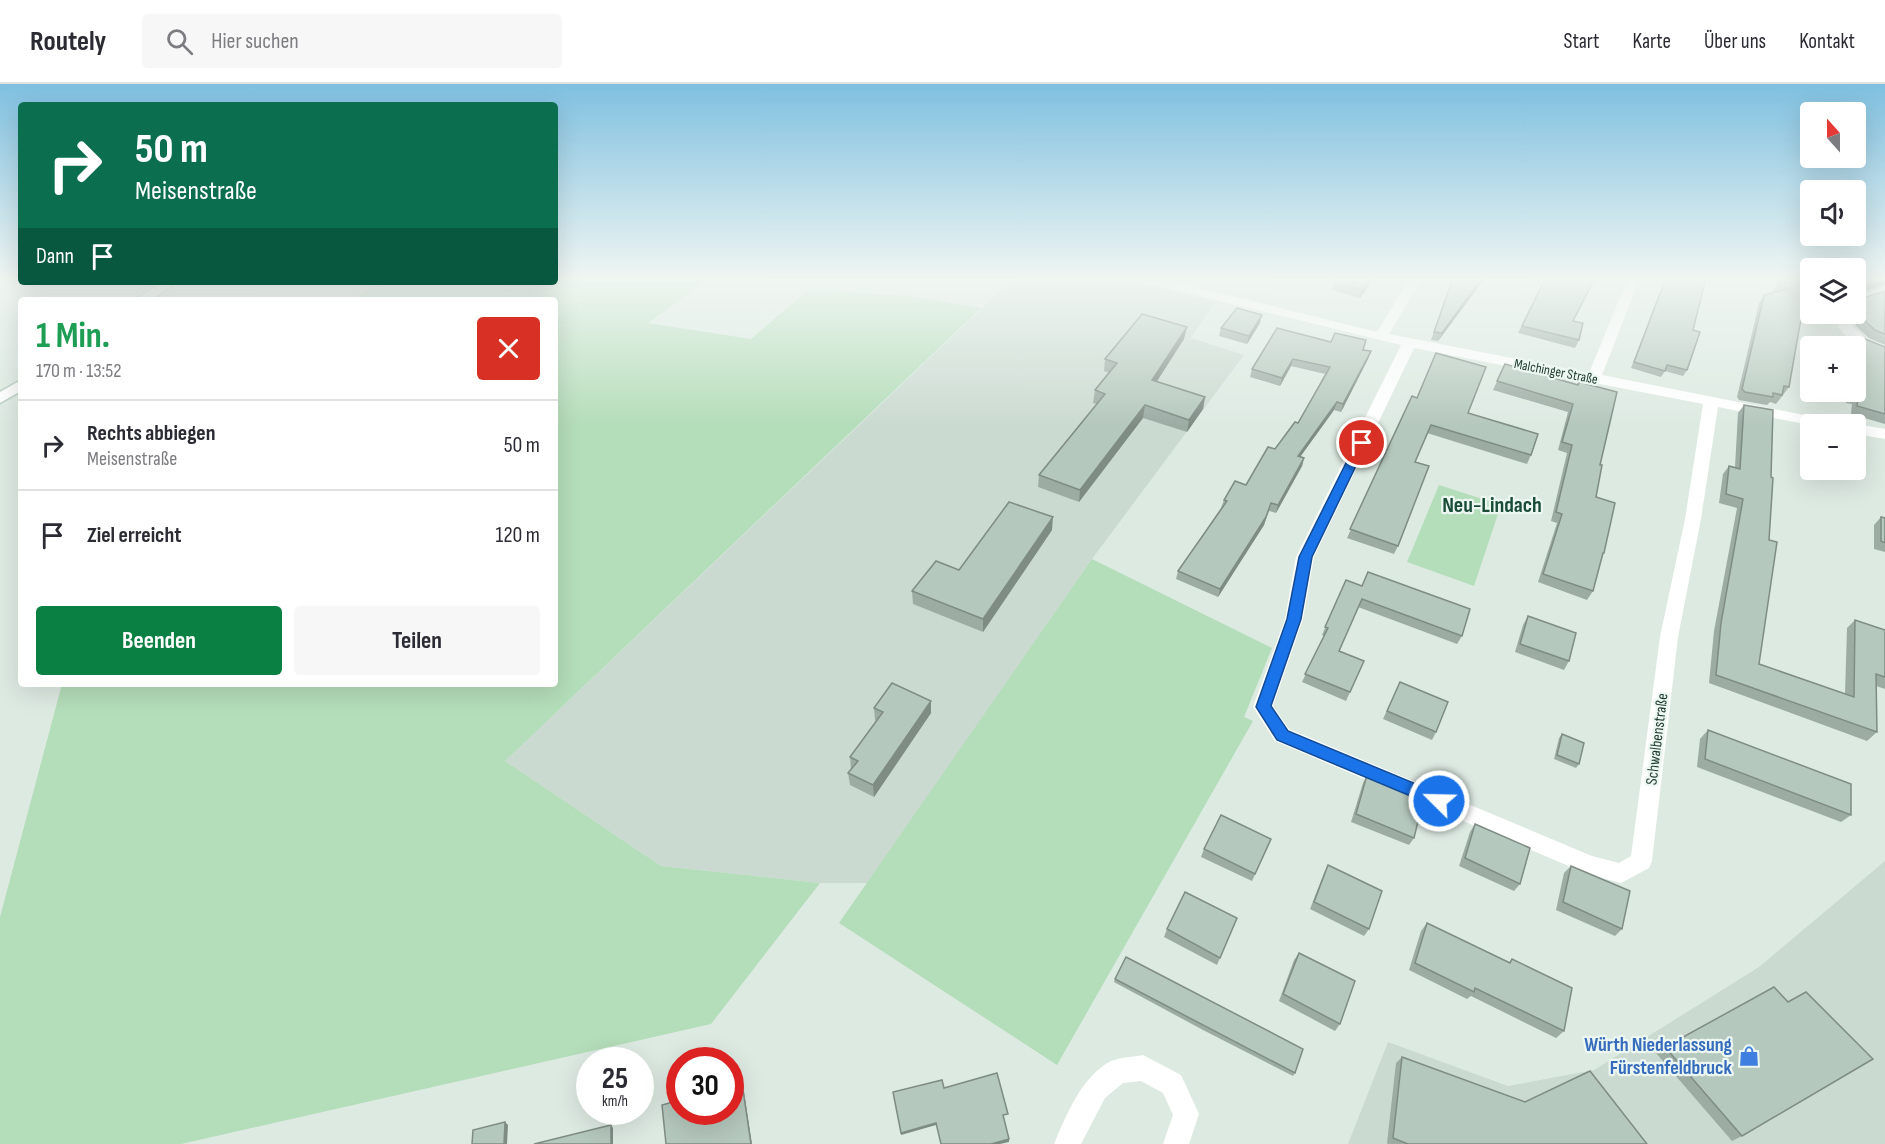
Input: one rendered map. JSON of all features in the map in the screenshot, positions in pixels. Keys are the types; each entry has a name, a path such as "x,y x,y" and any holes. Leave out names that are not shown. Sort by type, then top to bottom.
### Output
{"street":[{"name":"Malchinger Straße","path":"1343,327 1409,343 1800,418"},
{"path":"1382,337 1387,327"},
{"path":"1594,378 1614,327"},
{"path":"1845,327 1863,344 1885,352"},
{"name":"Schwalbenstraße","path":"1409,343 1305,557 1294,619 1263,707 1282,735 1590,865 1621,873 1641,861 1669,637 1693,519 1711,402"},
{"path":"0,399 18,386"},
{"path":"1866,431 1885,434"},
{"path":"1067,1144 1096,1089 1118,1071 1143,1068 1172,1084 1186,1114 1176,1144"}],"shaded area":[{"path":"962,327 1198,327 1191,338 1244,355 1092,559 868,883 820,883 661,866 505,761"},
{"path":"1885,861 1885,1144 1348,1144 1388,1042 1508,1086 1594,1070 1759,967"}],"green space":[{"path":"558,327 677,327 751,339 764,327 961,327 505,761 661,866 820,883 711,1024 609,1047 576,1047 576,1055 181,1144 0,1144 0,917 61,687 558,687"},
{"path":"1439,485 1501,505 1474,586 1407,562"},
{"path":"1092,559 1272,648 1244,717 1253,721 1057,1065 839,923"}],"building":[{"path":"1131,327 1187,327 1152,380 1205,397 1189,420 1145,405 1080,490 1039,475 1105,394 1095,390 1117,363 1105,359"},
{"path":"1221,327 1254,327 1249,336"},
{"path":"1436,327 1446,327 1442,333 1434,332"},
{"path":"1528,327 1582,327 1579,340"},
{"path":"1647,327 1694,327 1693,330 1700,332 1687,370 1667,365 1665,371 1634,362"},
{"path":"1756,327 1799,327 1789,387 1784,386 1782,395 1773,393 1773,397 1745,392 1742,389"},
{"path":"1872,327 1885,327 1885,334 1875,330"},
{"path":"1277,328 1331,342 1335,333 1366,340 1363,350 1371,351 1343,404 1337,402 1298,456 1304,458 1278,505 1271,503 1266,517 1220,589 1178,571 1227,501 1224,500 1235,481 1246,485 1268,447 1275,449 1295,422 1298,423 1330,367 1293,359 1282,378 1252,369"},
{"path":"1866,339 1885,347 1885,414 1857,406 1857,402 1866,402"},
{"path":"1436,353 1486,367 1468,413 1538,434 1531,455 1431,425 1415,462 1429,466 1398,546 1350,529 1412,396 1417,398"},
{"path":"1505,364 1578,385 1579,382 1617,392 1600,465 1602,465 1596,497 1615,503 1593,591 1543,574 1562,514 1556,512 1572,445 1562,442 1573,404 1497,381"},
{"path":"1744,405 1773,410 1771,477 1773,478 1769,540 1777,542 1759,664 1854,697 1855,620 1885,630 1885,677 1876,674 1877,732 1716,675 1721,623 1743,499 1726,494 1729,466 1740,469"},
{"path":"1009,502 1053,517 983,619 912,591 936,561 959,570"},
{"path":"1881,517 1885,518 1885,543 1881,541"},
{"path":"1368,572 1470,609 1462,636 1362,599 1339,651 1364,661 1350,692 1305,674 1328,628 1325,627 1346,580 1362,586"},
{"path":"1528,616 1576,633 1569,661 1520,644"},
{"path":"1400,682 1448,702 1436,732 1387,711"},
{"path":"892,683 931,701 873,785 848,773 858,761 850,757 883,712 874,708"},
{"path":"1708,730 1851,784 1851,815 1705,759"},
{"path":"1562,734 1584,743 1579,764 1557,755"},
{"path":"1367,775 1424,797 1414,838 1356,814"},
{"path":"1221,815 1271,839 1255,874 1204,849"},
{"path":"1475,824 1530,848 1520,884 1465,858"},
{"path":"1328,865 1382,891 1369,929 1314,902"},
{"path":"1571,866 1630,891 1622,929 1563,902"},
{"path":"1185,892 1237,918 1220,958 1167,929"},
{"path":"1427,923 1510,963 1512,959 1572,988 1564,1031 1475,988 1474,992 1415,963"},
{"path":"1299,953 1355,981 1340,1024 1283,994"},
{"path":"1126,957 1303,1049 1295,1073 1115,979"},
{"path":"1774,987 1788,1002 1806,992 1873,1059 1742,1136 1665,1047"},
{"path":"1402,1057 1525,1102 1590,1071 1647,1144 1408,1144 1393,1138"},
{"path":"997,1073 1008,1114 1003,1115 1009,1139 991,1144 941,1144 936,1123 901,1133 893,1092 942,1080 944,1088"},
{"path":"744,1097 751,1144 666,1144 662,1105 666,1104 666,1125 744,1125"},
{"path":"505,1122 504,1144 472,1144 473,1130"},
{"path":"611,1125 611,1144 534,1144"}],"place":[{"name":"Würth Niederlassung Fürstenfeldbruck","path":"1749,1056"}],"district":[{"name":"Neu-Lindach","path":"1492,504"}],"route":[{"path":"1362,443 1305,557 1294,619 1263,707 1282,735 1439,801"}]}
